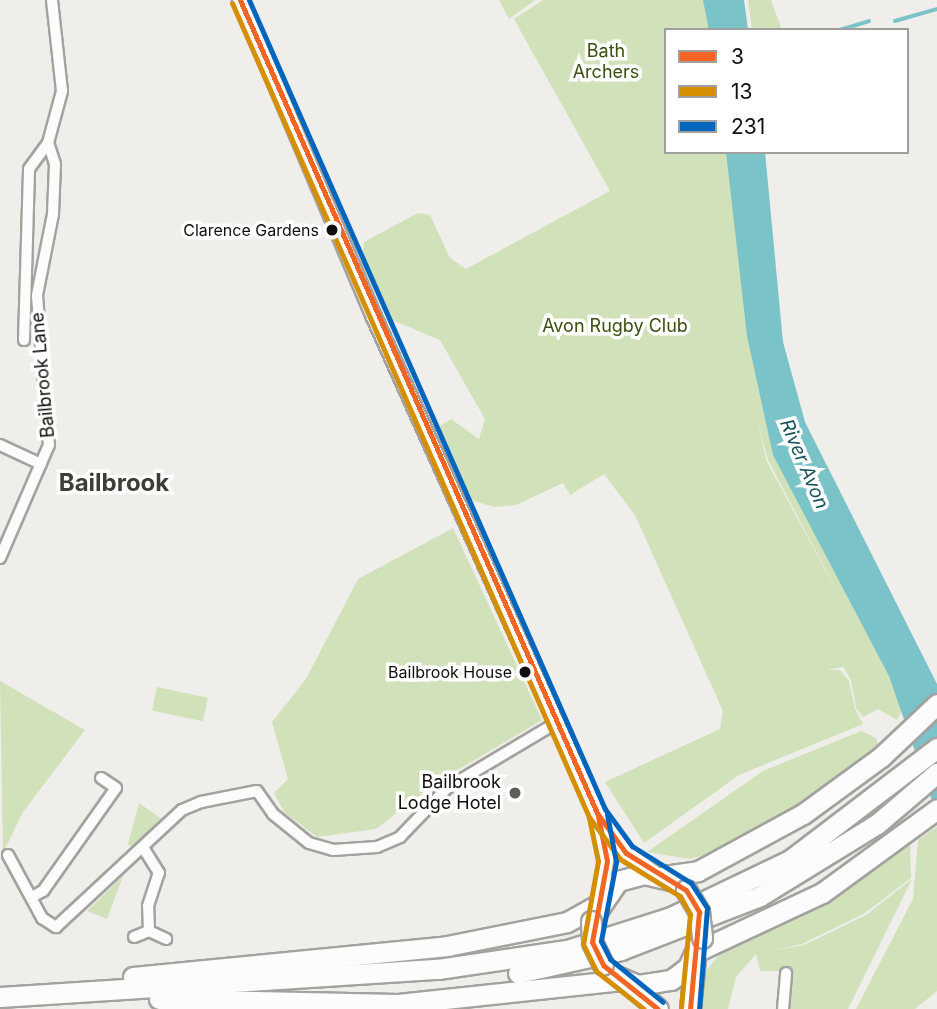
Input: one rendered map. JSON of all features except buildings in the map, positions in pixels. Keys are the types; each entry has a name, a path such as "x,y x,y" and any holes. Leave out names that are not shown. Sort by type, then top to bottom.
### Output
{"highway":[{"path":"0,995 447,946 568,922 595,909 618,881 698,871 745,849 853,778 937,704"},
{"path":"0,995 438,969 568,950 671,917 755,879 873,815 937,748"},
{"path":"0,1009 440,981 569,964 683,930 760,896 937,773"},
{"path":"150,999 412,1003 625,981 660,984 698,949 822,892 895,844 937,808"},
{"path":"660,876 686,890 699,912 698,949 690,1009"},
{"path":"595,909 592,943 603,965 659,1009"}],"street":[{"name":"Bailbrook Lane","path":"24,340 29,169 48,143 62,91 52,0"},
{"path":"240,0 597,813 626,853 660,876"},
{"name":"Bailbrook Lane","path":"0,558 41,464 50,433 37,295 53,214 55,164 48,143"},
{"path":"0,445 41,464"},
{"path":"8,855 46,923 63,926 183,810 257,791 273,814 309,844 333,850 377,847 429,813 447,789 556,723"},
{"path":"32,897 43,891 116,788 102,778"},
{"path":"595,909 607,857 597,813"},
{"path":"144,849 159,873 148,906 149,931"},
{"path":"134,937 149,931 166,939"},
{"path":"783,1009 786,973"}],"green space":[{"path":"499,0 535,0 509,19"},
{"path":"543,0 718,0 716,28 664,28 664,154 734,154 743,278 909,698 897,720 878,709 863,717 856,708 851,680 843,667 827,670 840,670 849,681 855,709 863,724 739,775 644,843 605,782 720,729 723,711 635,515 604,474 570,495 563,483 516,505 494,507 468,499 440,447 438,427 451,419 479,439 485,419 440,340 392,320 361,264 364,242 418,213 430,215 450,258 466,269 610,191 514,19","holes":["757,419 768,460 848,612 767,462"]},
{"path":"748,0 771,0 781,28 752,28"},
{"path":"453,528 542,720 434,784 376,829 317,837 284,812 274,793 288,779 272,722 306,679 358,579"},
{"path":"0,681 85,730 23,812 3,853"},
{"path":"157,687 208,698 203,721 152,710"},
{"path":"861,731 876,738 880,749 793,809 714,852 690,859 647,852 763,771"},
{"path":"139,803 163,820 133,848 128,844"},
{"path":"937,827 937,991 915,1009 856,1009 913,899 918,840"},
{"path":"910,845 911,878 865,913 802,944 771,951 804,945 866,915 912,879 848,1009 787,1009 790,971 760,971 756,954 736,977 728,1009 700,1009 704,974 721,952"},
{"path":"123,876 107,919 87,911"}],"water":[{"path":"703,0 744,0 748,28 709,28"},
{"name":"River Avon","path":"726,154 765,154 783,342 805,422 937,684 937,815 889,676 773,455 747,336"}],"waterway":[{"path":"895,21 937,9"},
{"path":"846,28 869,21"}],"transit line":[{"name":"3","path":"240,0 597,813 626,853 686,890 699,912 690,1009"},
{"name":"231","path":"249,0 605,809 632,846 691,883 707,908 699,1009"},
{"name":"13","path":"232,3 589,817 620,859 680,896 690,914 681,1008"},
{"name":"231","path":"607,814 616,862 601,941 610,959 663,1002"},
{"name":"3","path":"598,816 607,861 592,942 603,965 658,1009"},
{"name":"13","path":"589,818 598,861 583,944 596,971 644,1009"}],"place":[{"name":"Clarence Gardens","path":"332,230"},
{"name":"Bailbrook House","path":"525,672"},
{"name":"Bailbrook Lodge Hotel","path":"515,793"}],"district":[{"name":"Bailbrook","path":"114,483"}],"park label":[{"name":"Bath Archers","path":"606,62"},
{"name":"Avon Rugby Club","path":"615,326"}]}
